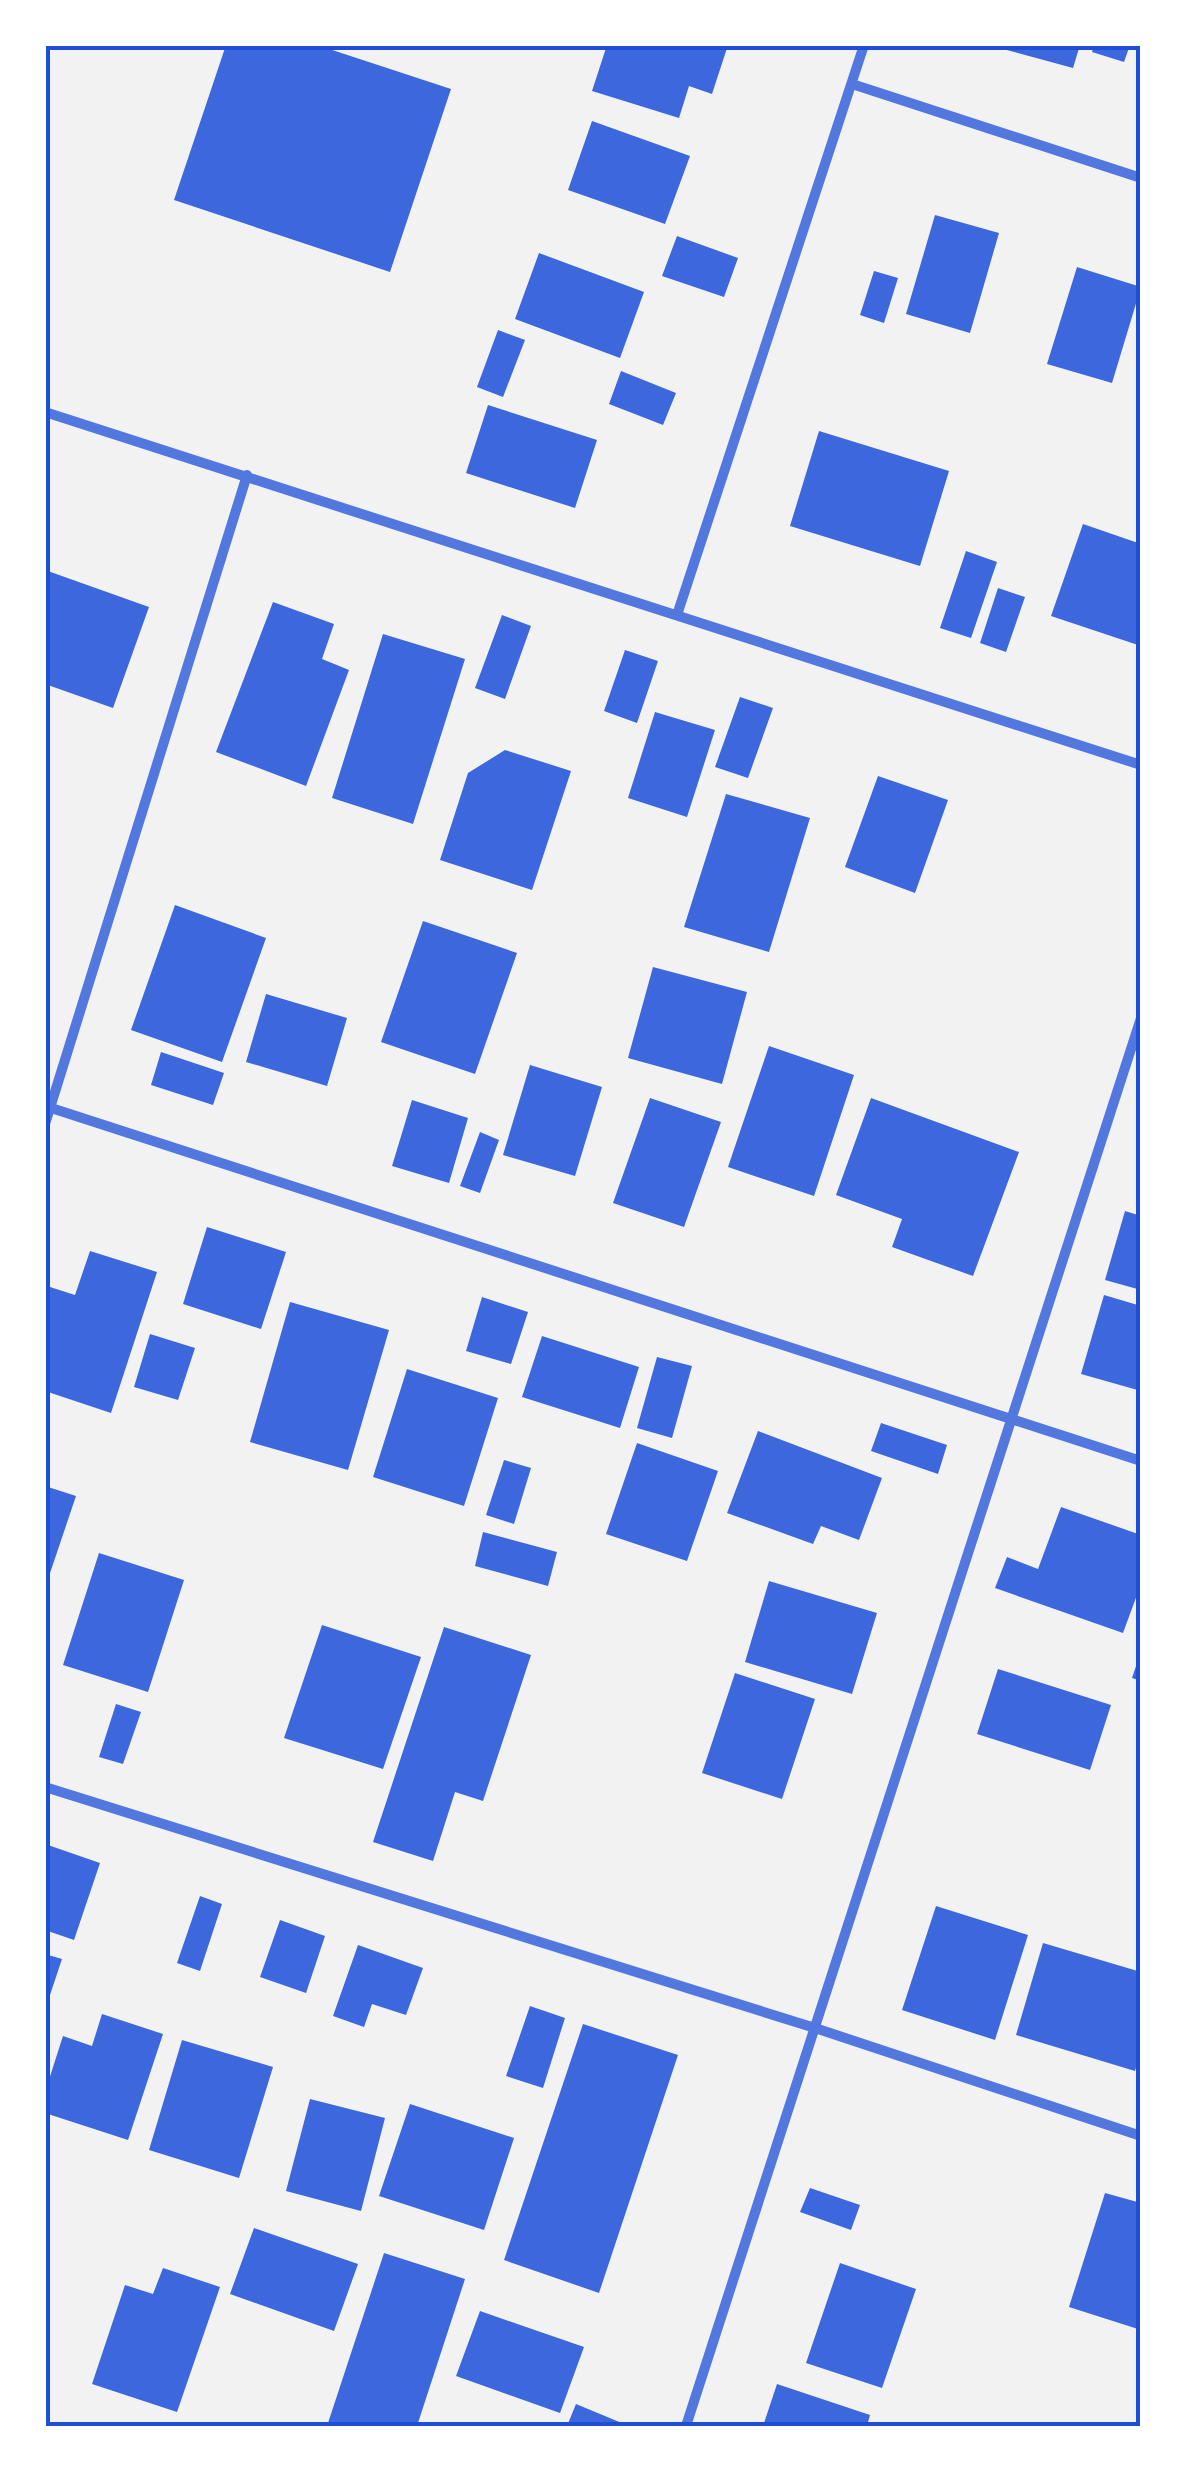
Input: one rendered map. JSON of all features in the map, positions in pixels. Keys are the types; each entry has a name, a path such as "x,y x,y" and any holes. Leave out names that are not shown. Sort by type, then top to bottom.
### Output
{"street":[{"path":"677,615 864,45"},
{"path":"852,84 1141,178"},
{"path":"45,412 1141,765"},
{"path":"45,1124 247,476"},
{"path":"686,2426 1141,1018"},
{"path":"48,1107 1141,1462"},
{"path":"45,1787 815,2028 1141,2136"}],"building":[{"path":"226,45 317,45 451,89 390,272 174,200"},
{"path":"607,45 728,45 712,94 689,86 679,118 592,91"},
{"path":"1005,45 1080,45 1073,68 1003,49"},
{"path":"1094,45 1130,45 1124,62 1092,52"},
{"path":"592,121 690,156 665,224 568,190"},
{"path":"935,215 999,233 970,333 906,314"},
{"path":"677,236 738,258 724,297 662,276"},
{"path":"539,253 644,292 620,358 515,319"},
{"path":"1077,267 1141,287 1112,383 1047,364"},
{"path":"874,271 898,278 884,323 860,315"},
{"path":"498,330 525,340 503,397 477,387"},
{"path":"621,371 676,393 663,425 609,404"},
{"path":"488,405 597,440 575,508 466,473"},
{"path":"819,431 949,471 920,566 790,526"},
{"path":"1083,524 1141,544 1141,646 1051,616"},
{"path":"966,551 997,562 971,638 940,628"},
{"path":"45,570 149,607 113,708 45,684"},
{"path":"998,588 1025,597 1006,652 980,643"},
{"path":"273,602 334,624 322,659 349,670 306,786 216,752"},
{"path":"502,615 531,626 505,699 475,688"},
{"path":"383,634 465,659 413,824 332,798"},
{"path":"625,650 658,661 637,723 604,711"},
{"path":"740,697 773,708 748,778 715,767"},
{"path":"655,712 715,730 687,817 628,798"},
{"path":"505,750 571,771 532,890 440,860 468,773"},
{"path":"878,776 948,800 915,893 845,867"},
{"path":"726,794 810,818 769,952 684,927"},
{"path":"175,905 266,938 222,1062 131,1030"},
{"path":"423,921 517,953 475,1074 381,1042"},
{"path":"653,967 747,992 722,1084 628,1058"},
{"path":"266,994 347,1018 327,1086 246,1062"},
{"path":"769,1046 854,1075 814,1196 728,1167"},
{"path":"161,1052 224,1073 213,1105 151,1085"},
{"path":"530,1065 602,1087 575,1176 503,1155"},
{"path":"650,1098 721,1122 684,1227 613,1203"},
{"path":"871,1098 1019,1152 973,1276 892,1247 902,1219 836,1195"},
{"path":"412,1100 468,1118 449,1183 392,1166"},
{"path":"480,1132 499,1140 480,1193 460,1186"},
{"path":"1125,1211 1141,1216 1141,1290 1105,1280"},
{"path":"207,1227 286,1252 261,1329 183,1304"},
{"path":"90,1251 157,1272 111,1413 45,1391 45,1301 50,1287 75,1295"},
{"path":"1104,1295 1141,1306 1141,1391 1081,1374"},
{"path":"482,1297 528,1312 511,1364 466,1351"},
{"path":"290,1302 389,1330 348,1470 250,1442"},
{"path":"150,1334 195,1348 178,1400 134,1387"},
{"path":"542,1336 639,1367 620,1428 522,1397"},
{"path":"657,1357 692,1366 672,1438 637,1428"},
{"path":"407,1369 498,1398 464,1506 373,1477"},
{"path":"881,1423 947,1445 938,1474 871,1451"},
{"path":"758,1431 882,1478 859,1540 821,1526 813,1544 727,1513"},
{"path":"637,1443 718,1471 687,1561 606,1534"},
{"path":"504,1460 531,1468 514,1524 486,1515"},
{"path":"45,1486 76,1496 46,1585 45,1585"},
{"path":"1061,1507 1141,1535 1141,1584 1123,1633 995,1588 1007,1557 1038,1569"},
{"path":"483,1532 557,1552 548,1586 475,1566"},
{"path":"99,1553 184,1580 148,1692 63,1665"},
{"path":"769,1581 877,1613 852,1694 745,1662"},
{"path":"322,1625 421,1657 383,1769 284,1738"},
{"path":"444,1627 531,1655 483,1801 455,1792 433,1861 373,1842"},
{"path":"1141,1654 1141,1681 1132,1678"},
{"path":"998,1669 1111,1705 1090,1770 977,1734"},
{"path":"735,1673 815,1699 782,1799 702,1773"},
{"path":"116,1704 141,1712 123,1764 99,1757"},
{"path":"45,1844 100,1863 74,1940 45,1930"},
{"path":"200,1896 222,1904 200,1971 177,1963"},
{"path":"936,1906 1028,1935 995,2040 902,2010"},
{"path":"280,1920 325,1936 306,1993 260,1977"},
{"path":"1043,1943 1141,1972 1141,2050 1135,2071 1016,2035"},
{"path":"358,1945 423,1968 406,2015 372,2004 364,2027 333,2016"},
{"path":"45,1954 62,1959 46,2007 45,2007"},
{"path":"530,2006 565,2018 543,2088 506,2076"},
{"path":"102,2014 163,2034 128,2140 45,2113 45,2092 63,2036 92,2046"},
{"path":"583,2024 678,2055 599,2293 504,2260"},
{"path":"182,2040 273,2067 239,2178 149,2150"},
{"path":"310,2099 385,2118 361,2211 286,2191"},
{"path":"410,2104 514,2138 484,2230 379,2196"},
{"path":"810,2188 860,2205 851,2230 800,2212"},
{"path":"1105,2193 1141,2203 1141,2330 1069,2307"},
{"path":"254,2228 358,2264 334,2331 230,2294"},
{"path":"384,2253 465,2279 417,2426 327,2426"},
{"path":"840,2263 916,2289 882,2388 806,2363"},
{"path":"163,2268 220,2287 177,2412 92,2384 125,2285 153,2294"},
{"path":"480,2311 584,2347 560,2413 456,2376"},
{"path":"777,2384 870,2415 867,2426 763,2426"},
{"path":"576,2404 629,2426 567,2426"}]}
